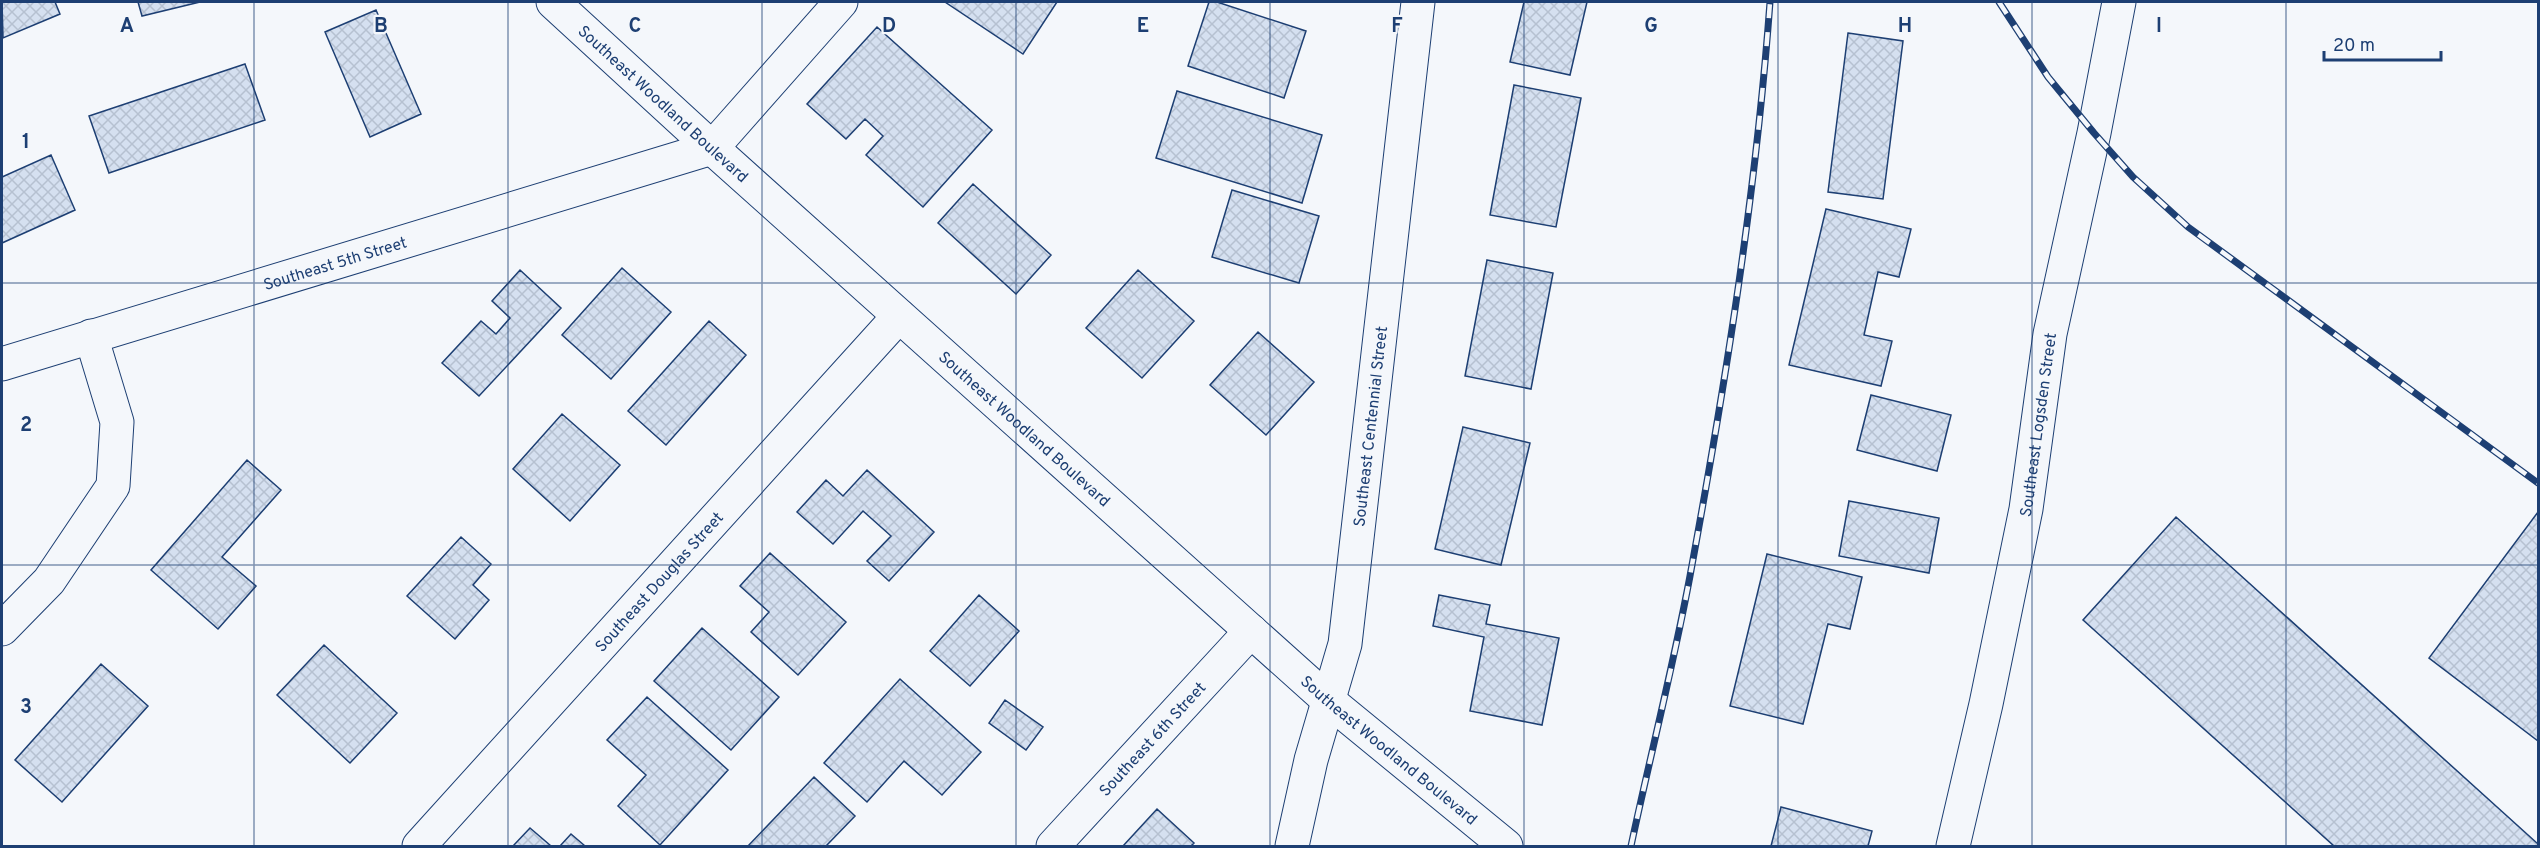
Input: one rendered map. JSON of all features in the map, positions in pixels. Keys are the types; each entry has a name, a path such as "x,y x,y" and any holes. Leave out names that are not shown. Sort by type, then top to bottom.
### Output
{"street":[{"name":"Southeast Woodland Boulevard","path":"553,2 712,148 1329,701 1506,846"},
{"path":"712,148 841,2"},
{"name":"Southeast Centennial Street","path":"1292,846 1311,760 1345,644 1418,2"},
{"name":"Southeast Logsden Street","path":"1953,846 1986,704 2026,509 2050,334 2094,133 2119,2"},
{"name":"Southeast 5th Street","path":"2,364 712,148"},
{"name":"Southeast Douglas Street","path":"419,846 899,316"},
{"path":"2,629 49,580 113,486 117,422 91,336"},
{"name":"Southeast 6th Street","path":"1053,846 1251,631"}],"building":[{"path":"2,2 55,2 60,14 3,38"},
{"path":"138,2 200,2 142,16"},
{"path":"945,2 1057,2 1023,54"},
{"path":"1209,2 1217,2 1306,31 1284,98 1188,66"},
{"path":"1524,2 1587,2 1570,75 1510,62"},
{"path":"376,10 421,114 370,137 325,32"},
{"path":"877,27 992,130 923,207 866,155 883,136 865,119 846,139 807,104"},
{"path":"1848,33 1903,41 1883,199 1828,192"},
{"path":"245,64 265,120 109,173 89,116"},
{"path":"1514,85 1581,98 1556,227 1490,215"},
{"path":"1177,91 1322,135 1302,203 1156,158"},
{"path":"51,155 75,210 2,243 2,177"},
{"path":"973,184 1051,255 1016,294 938,223"},
{"path":"1232,190 1319,216 1299,283 1212,257"},
{"path":"1826,209 1911,229 1899,277 1878,272 1864,335 1892,341 1881,386 1789,365"},
{"path":"1487,260 1553,273 1531,389 1465,376"},
{"path":"622,268 671,312 611,379 562,335"},
{"path":"520,270 561,308 479,396 442,363 481,321 496,334 510,318 492,301"},
{"path":"1138,270 1194,321 1142,378 1086,328"},
{"path":"709,321 746,355 666,445 628,411"},
{"path":"1258,332 1314,382 1266,435 1210,385"},
{"path":"1871,395 1951,415 1937,471 1857,450"},
{"path":"562,414 620,465 570,521 513,469"},
{"path":"1463,427 1530,443 1501,565 1435,549"},
{"path":"247,460 281,490 222,557 256,586 218,629 151,570"},
{"path":"867,470 934,532 889,581 867,561 891,536 863,511 833,544 797,512 826,480 843,496"},
{"path":"1849,501 1939,518 1929,573 1839,556"},
{"path":"2538,512 2538,741 2429,658"},
{"path":"2176,517 2538,846 2334,846 2083,620"},
{"path":"461,537 491,564 473,585 489,600 455,639 407,596"},
{"path":"770,553 846,622 798,675 751,632 769,612 740,586"},
{"path":"1767,554 1862,577 1850,629 1828,624 1803,724 1730,706"},
{"path":"979,595 1019,631 970,686 930,651"},
{"path":"1439,595 1490,605 1486,624 1559,638 1542,725 1470,711 1484,637 1433,626"},
{"path":"702,628 779,697 731,750 654,681"},
{"path":"324,645 397,713 350,763 277,695"},
{"path":"101,664 148,706 62,802 15,760"},
{"path":"900,679 981,752 942,795 904,761 867,802 824,763"},
{"path":"647,697 728,770 660,845 618,806 646,775 607,740"},
{"path":"1005,700 1043,727 1026,750 989,723"},
{"path":"814,777 855,816 826,846 748,846"},
{"path":"1781,807 1872,831 1868,846 1771,846"},
{"path":"1157,809 1194,843 1191,846 1123,846"},
{"path":"530,828 551,846 513,846"},
{"path":"571,834 585,846 560,846"}],"railway":[{"path":"1631,846 1683,610 1715,433 1748,218 1770,2"},
{"path":"1999,2 2048,77 2094,133 2133,177 2188,227 2538,483"}]}
